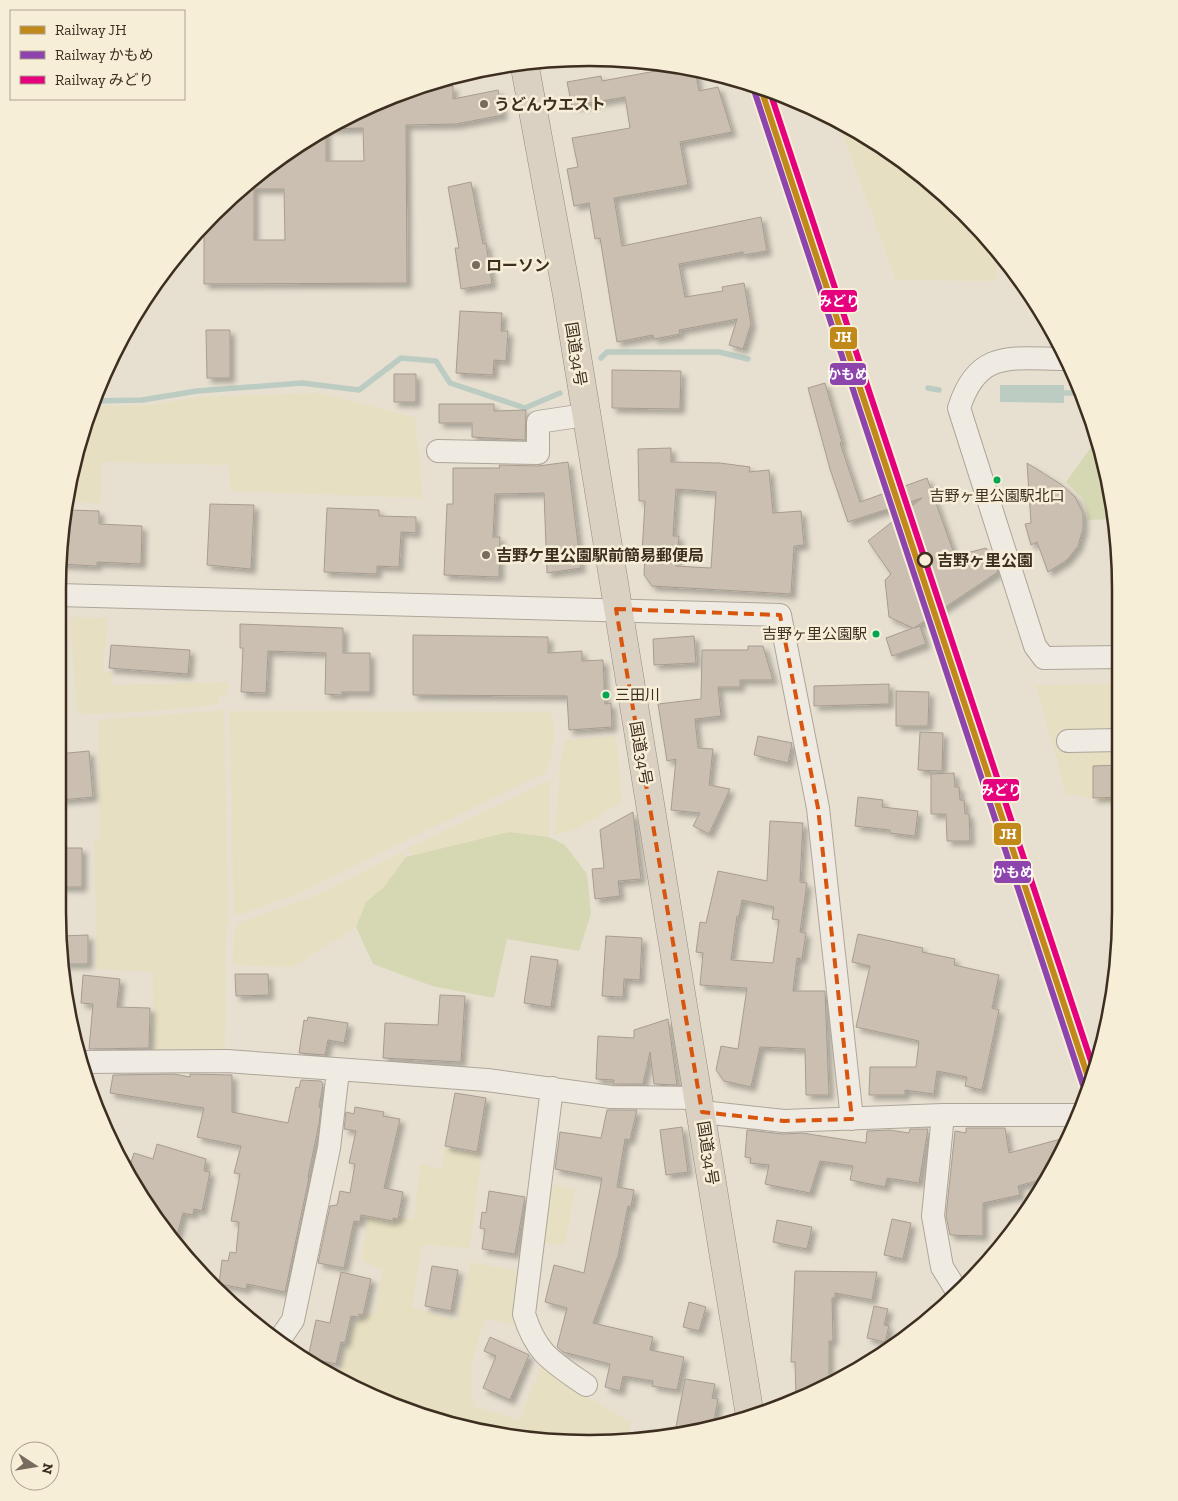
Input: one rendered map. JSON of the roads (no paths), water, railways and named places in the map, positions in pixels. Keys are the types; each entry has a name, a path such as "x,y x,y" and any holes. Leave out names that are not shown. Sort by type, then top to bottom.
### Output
{"highway":[{"name":"国道34号","path":"526,70 566,295 616,609 701,1105 749,1409"}],"street":[{"path":"1058,359 1002,359 980,370 966,388 960,408 1035,646 1044,658 1112,657"},
{"path":"438,451 538,453 538,422 585,415"},
{"path":"66,595 780,615 818,808 852,1119"},
{"path":"1068,742 1112,740"},
{"path":"89,1062 227,1061 338,1071 487,1080 611,1097 701,1105 784,1121 942,1115 1071,1115"},
{"path":"282,1335 292,1320 329,1148 338,1071"},
{"path":"552,1088 524,1314 530,1334 540,1351 586,1385"},
{"path":"942,1115 933,1216 942,1267 954,1287"}],"waterway":[{"path":"601,358 607,352 719,352 748,359"},
{"path":"102,401 142,400 197,391 302,383 359,390 401,358 436,361 450,383 525,408 560,393"},
{"path":"928,388 939,390"},
{"path":"1058,393 1074,393"}],"rail line":[{"name":"かもめ","path":"755,93 1083,1084"},
{"name":"JH","path":"763,96 1086,1072"},
{"name":"みどり","path":"773,100 1090,1059"}],"place":[{"name":"うどんウエスト","path":"484,104"},
{"name":"ローソン","path":"476,265"},
{"name":"吉野ヶ里公園駅北口","path":"997,480"},
{"name":"吉野ケ里公園駅前簡易郵便局","path":"486,555"},
{"name":"吉野ヶ里公園","path":"925,560"},
{"name":"吉野ヶ里公園駅","path":"876,634"},
{"name":"三田川","path":"606,695"}]}
